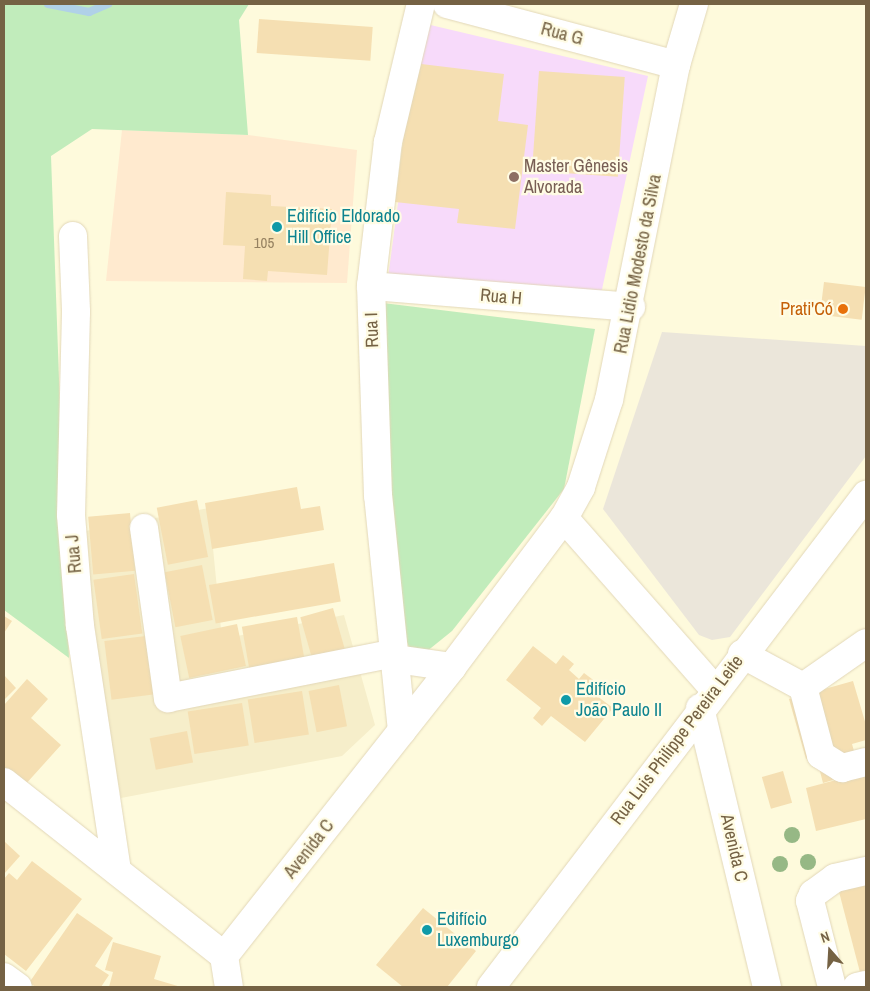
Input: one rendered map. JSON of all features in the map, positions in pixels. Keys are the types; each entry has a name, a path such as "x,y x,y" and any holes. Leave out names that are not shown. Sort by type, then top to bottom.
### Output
{"street":[{"name":"Rua I","path":"402,731 378,496 371,286 388,142 421,4"},
{"name":"Rua G","path":"447,4 676,65"},
{"name":"Rua Lidio Modesto da Silva","path":"564,518 581,488 606,409 631,307 676,65 694,4"},
{"name":"Rua J","path":"73,236 76,312 71,515 80,626 117,870"},
{"name":"Rua H","path":"371,286 631,307"},
{"name":"Rua Luis Philippe Pereira Leite","path":"491,987 707,699 866,495"},
{"path":"564,518 707,699"},
{"name":"Avenida C","path":"224,956 452,667 564,518"},
{"path":"144,528 168,698 395,656 452,667"},
{"path":"803,687 866,642"},
{"path":"742,654 803,687 821,755 842,768 866,762"},
{"name":"Avenida C","path":"707,699 767,987"},
{"path":"4,782 224,956 229,987"},
{"path":"832,987 810,901 816,890 835,878 866,871"},
{"path":"816,890 866,876"},
{"path":"4,977 18,987"},
{"path":"857,987 866,984"}],"shaded area":[{"name":"Master Gênesis Alvorada","path":"422,23 648,76 601,294 388,278"},
{"path":"122,130 248,135 357,150 347,283 106,281"},
{"path":"662,332 866,346 866,456 730,637 712,640 699,635 603,509"},
{"path":"209,508 222,639 344,615 375,725 342,756 121,798 75,533"}],"green space":[{"path":"4,4 249,4 239,20 248,135 92,129 51,156 69,658 4,610"},
{"path":"383,303 595,329 564,489 452,631 426,652 411,652 400,625 393,583"}],"building":[{"path":"259,19 373,27 370,61 257,53"},
{"path":"413,63 504,74 498,121 528,125 515,229 457,223 459,209 395,202"},
{"path":"539,71 625,77 618,177 532,171"},
{"name":"Edifício Eldorado Hill Office","path":"226,192 271,195 271,206 332,209 327,275 268,271 267,281 243,279 245,246 223,245"},
{"path":"824,282 866,287 862,320 820,315"},
{"path":"297,487 301,509 320,506 324,530 212,549 205,503"},
{"path":"197,500 208,557 168,565 157,508"},
{"path":"130,513 135,571 93,574 88,517"},
{"path":"334,563 341,601 216,623 209,585"},
{"path":"202,565 213,620 175,627 165,572"},
{"path":"134,574 142,633 102,639 93,580"},
{"path":"333,608 345,649 312,659 300,617"},
{"path":"4,616 12,621 4,633"},
{"path":"297,617 304,658 249,668 242,627"},
{"path":"237,624 246,666 189,678 180,636"},
{"path":"146,636 153,695 112,700 104,641"},
{"name":"Edifício João Paulo II","path":"533,646 556,664 563,655 574,664 569,670 579,679 584,673 596,682 589,690 613,708 585,742 551,716 542,726 533,718 541,708 506,680"},
{"path":"4,675 16,688 4,700"},
{"path":"27,679 48,699 31,718 61,745 24,786 4,768 4,705"},
{"path":"853,681 866,725 866,740 852,744 860,772 823,783 816,756 806,759 789,699"},
{"path":"339,685 347,726 317,732 309,691"},
{"path":"302,691 309,734 255,743 248,700"},
{"path":"242,703 249,745 194,754 188,712"},
{"path":"187,731 193,762 156,770 150,738"},
{"path":"783,771 792,803 771,809 762,777"},
{"path":"866,772 866,819 816,831 806,788"},
{"path":"4,841 20,856 4,874"},
{"path":"32,861 82,899 26,971 4,954 4,879 9,873 17,880"},
{"path":"866,881 866,978 862,980 838,888"},
{"name":"Edifício Luxemburgo","path":"423,908 476,951 447,987 403,987 376,965"},
{"path":"77,913 113,938 95,966 109,975 101,987 36,987 29,983"},
{"path":"113,942 161,956 154,979 181,987 109,987 113,972 105,970"}],"waterway":[{"path":"48,4 89,12 108,4"}],"place":[{"name":"Master Gênesis Alvorada","path":"514,177"},
{"name":"Edifício Eldorado Hill Office","path":"277,227"},
{"name":"Prati'Có","path":"843,309"},
{"name":"Edifício João Paulo II","path":"566,700"},
{"name":"Edifício Luxemburgo","path":"427,930"}]}
